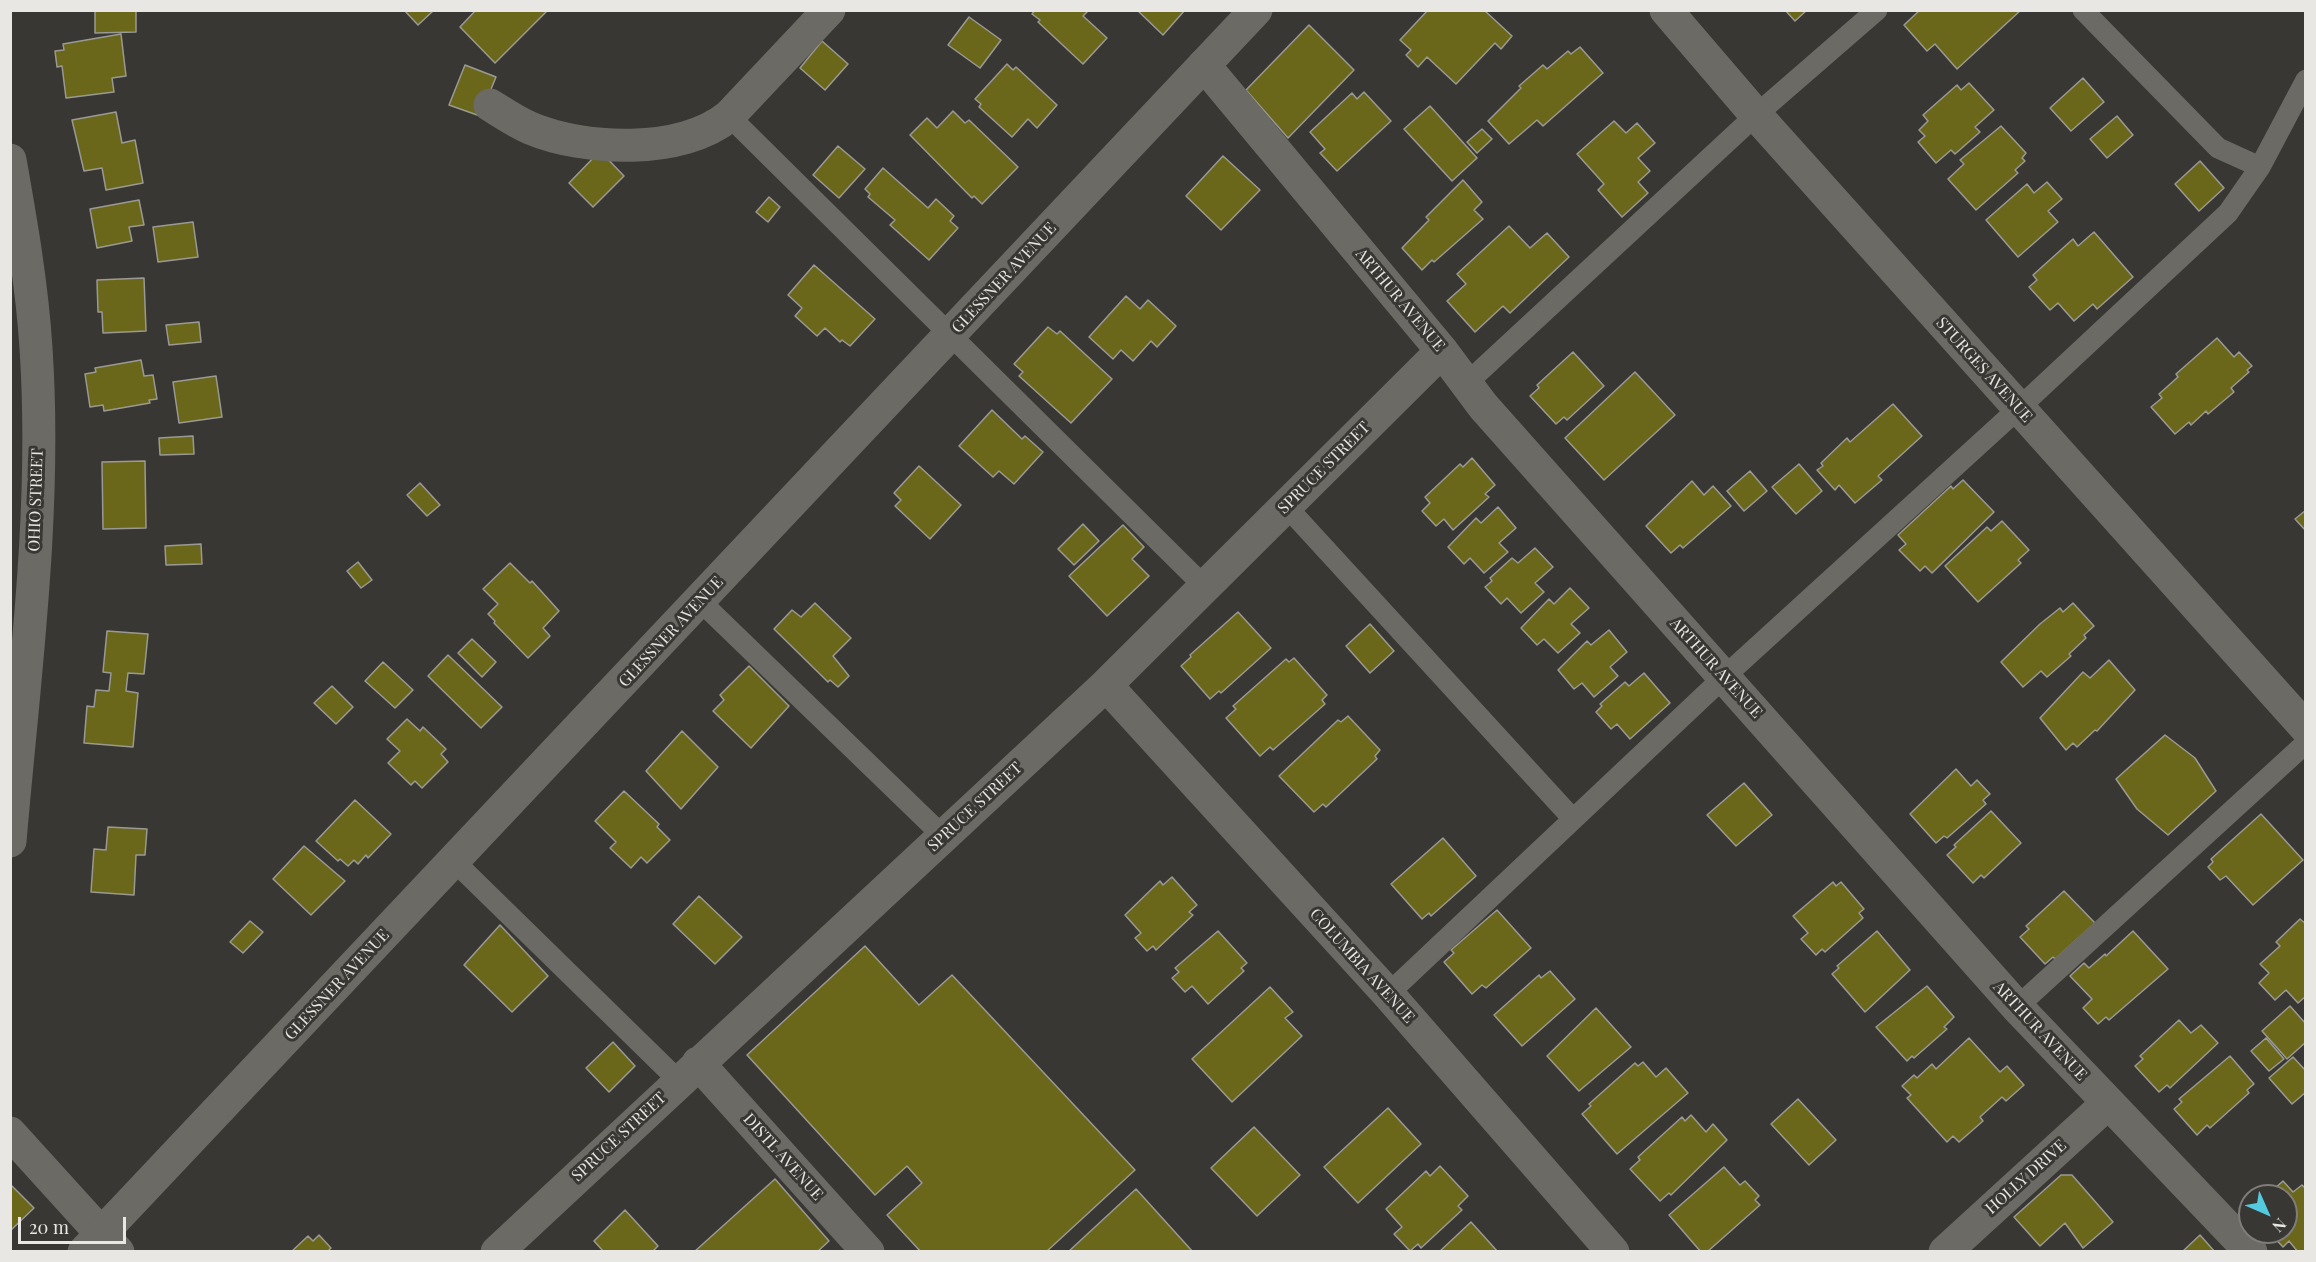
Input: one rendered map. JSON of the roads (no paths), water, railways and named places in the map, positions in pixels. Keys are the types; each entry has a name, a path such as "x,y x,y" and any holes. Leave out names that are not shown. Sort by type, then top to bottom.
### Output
{"street":[{"path":"489,105 530,128 567,139 631,145 691,137 713,129 729,116 829,10"},
{"name":"GLESSNER AVENUE","path":"101,1246 454,861 1256,10"},
{"name":"STURGES AVENUE","path":"1666,10 1756,115 2306,728"},
{"name":"ARTHUR AVENUE","path":"1204,65 1442,351 1483,406 2018,1007 2251,1251"},
{"name":"OHIO STREET","path":"10,160 28,267 36,349 38,418 38,511 10,842"},
{"name":"SPRUCE STREET","path":"497,1251 1106,685 1442,351"},
{"name":"COLUMBIA AVENUE","path":"1106,685 1388,994 1613,1251"},
{"name":"DISTL AVENUE","path":"688,1072 868,1251"},
{"name":"HOLLY DRIVE","path":"1945,1251 2108,1103"},
{"path":"10,1133 101,1246"}],"lane":[{"path":"1467,383 1756,115 1876,10"},
{"path":"2083,10 2218,148 2260,167"},
{"path":"1388,994 1724,677 2019,408 2228,213 2260,167 2298,119 2306,80"},
{"path":"729,116 1205,587"},
{"path":"1286,506 1573,819"},
{"path":"700,601 943,836"},
{"path":"2018,1007 2306,742"},
{"path":"454,861 688,1072"}]}
